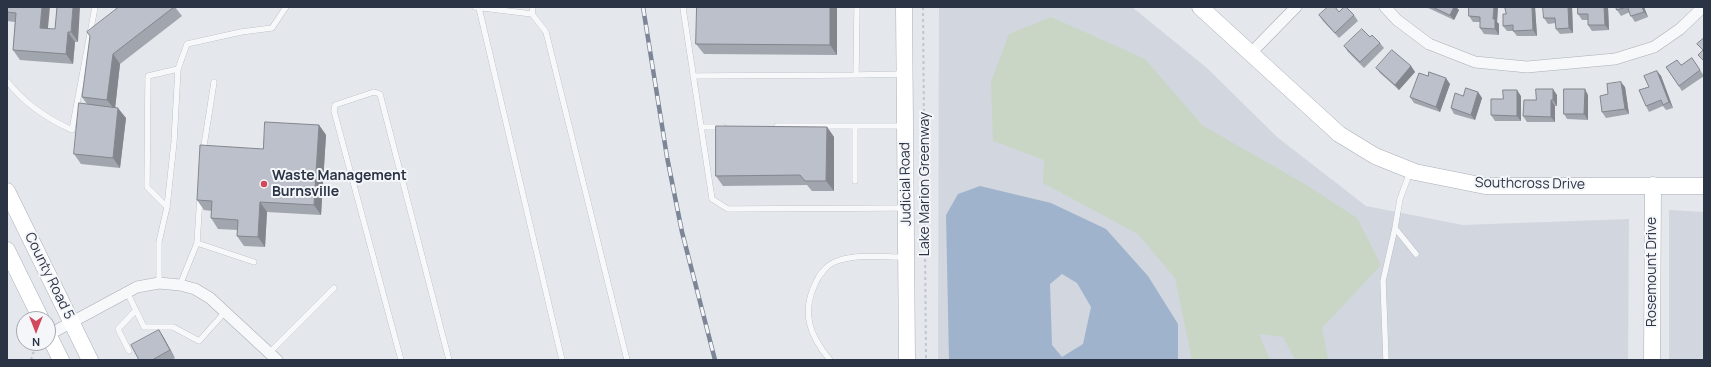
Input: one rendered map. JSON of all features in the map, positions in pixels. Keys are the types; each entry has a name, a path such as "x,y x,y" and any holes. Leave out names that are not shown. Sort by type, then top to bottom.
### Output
{"street":[{"name":"Judicial Road","path":"904,7 907,360"},
{"name":"Southcross Drive","path":"1200,7 1339,134 1375,156 1411,171 1484,186 1704,186"},
{"path":"1251,52 1296,7"},
{"path":"1385,7 1397,20 1429,44 1475,62 1527,67 1616,59 1654,47 1680,28 1703,7"},
{"name":"Rosemount Drive","path":"1652,360 1653,185"},
{"name":"County Road 5","path":"7,191 90,360"},
{"name":"County Road 5","path":"7,250 37,311"},
{"path":"56,330 137,287 159,282 195,289 210,298 273,356"},
{"name":"County Road 5","path":"56,350 61,360"}],"lane":[{"path":"7,81 16,92 55,122 72,130 96,7"},
{"path":"159,282 159,242 167,207 174,142 178,69 187,44 272,28 286,7"},
{"path":"532,14 533,7"},
{"path":"684,7 712,199 728,209 906,208"},
{"path":"856,7 856,75"},
{"path":"562,360 477,8 532,14 546,32 626,360"},
{"path":"167,207 147,187 148,76 178,69"},
{"path":"693,76 905,74"},
{"path":"203,161 214,82"},
{"path":"401,360 334,111 335,105 374,92 380,94 449,360"},
{"path":"771,126 905,126"},
{"path":"855,126 855,181"},
{"path":"701,127 732,127"},
{"path":"1386,360 1383,280 1400,199 1411,171"},
{"path":"180,285 196,243 200,191"},
{"path":"1395,228 1416,254"},
{"path":"196,243 254,262"},
{"path":"830,360 820,348 812,333 808,319 808,306 812,291 826,268 842,260 853,258 906,257"},
{"path":"273,356 334,288"},
{"path":"127,292 144,327 173,327 199,341 225,312"},
{"path":"129,351 118,329 136,310"}],"path":[{"name":"Lake Marion Greenway","path":"923,7 926,360"},
{"path":"30,360 35,351"}],"shaded area":[{"path":"939,7 1132,7 1207,68 1277,137 1366,206 1463,225 1629,219 1628,360 938,360"},
{"path":"1669,210 1704,212 1704,360 1669,360"}],"green space":[{"path":"1051,17 1145,59 1202,125 1308,186 1357,218 1381,265 1322,328 1328,360 1295,360 1283,337 1259,334 1270,360 1192,360 1175,278 1138,234 1043,183 1044,160 993,141 991,82 1009,34"}],"water":[{"path":"980,186 1051,203 1106,229 1148,276 1178,324 1178,360 949,360 946,215 958,194","holes":["1062,274 1077,283 1091,307 1083,344 1062,357 1052,345 1050,284"]}],"building":[{"path":"7,7 42,7 40,28 55,29 57,7 73,7 71,32 68,32 66,54 13,50 16,13 7,12"},
{"path":"119,7 174,7 113,54 107,100 82,97 90,36 87,32"},
{"path":"697,7 830,7 830,45 696,44"},
{"path":"1328,7 1335,7 1339,12 1346,7 1354,15 1335,33 1319,15"},
{"path":"1433,7 1454,7 1450,15"},
{"path":"1469,7 1494,7 1493,19 1495,19 1495,29 1480,28 1480,17 1469,16"},
{"path":"1505,7 1532,7 1533,30 1513,31 1513,25 1503,26 1503,14 1506,14"},
{"path":"1543,7 1568,7 1569,28 1556,29 1555,18 1544,18"},
{"path":"1578,7 1604,7 1605,25 1588,25 1588,14 1578,14"},
{"path":"1616,7 1626,7 1617,10"},
{"path":"1628,7 1642,7 1644,12 1631,16"},
{"path":"1362,29 1370,37 1372,35 1380,43 1360,62 1344,46"},
{"path":"1704,38 1704,61 1698,55 1703,50 1697,44"},
{"path":"1392,50 1411,66 1395,85 1376,68"},
{"path":"1692,58 1700,70 1679,86 1666,67 1677,60 1681,65"},
{"path":"1657,71 1669,102 1663,105 1661,100 1646,106 1639,90 1649,87 1644,76"},
{"path":"1429,72 1446,78 1436,107 1410,97 1419,73 1428,76"},
{"path":"1621,82 1625,109 1602,112 1600,96 1608,94 1607,84"},
{"path":"1466,88 1478,92 1471,115 1451,108 1455,93 1463,96"},
{"path":"1536,89 1553,89 1553,100 1551,100 1551,117 1523,116 1524,100 1536,100"},
{"path":"1564,89 1585,89 1584,114 1564,114"},
{"path":"1503,90 1517,90 1517,116 1491,115 1491,99 1503,99"},
{"path":"79,103 118,108 113,158 74,154"},
{"name":"Waste Management Burnsville","path":"265,122 319,125 314,205 260,202 258,237 237,236 238,220 211,218 212,201 197,200 200,145 263,149"},
{"path":"716,126 827,127 826,181 805,181 800,175 716,176"},
{"path":"159,330 170,350 152,360 139,360 131,345"}],"railway":[{"path":"643,7 667,157 682,232 715,360"}],"place":[{"name":"Waste Management Burnsville","path":"264,184"}]}
